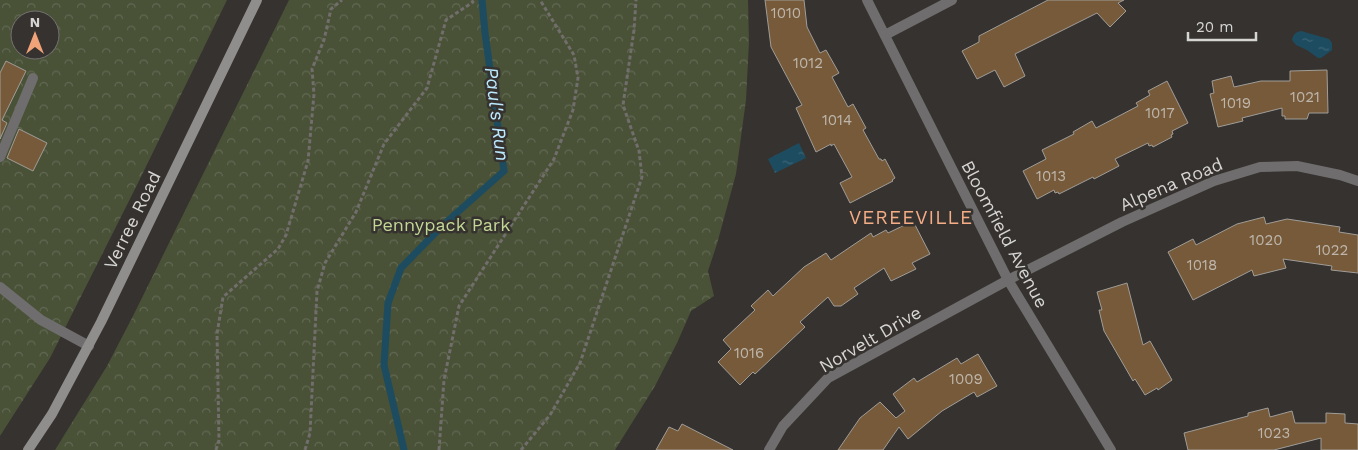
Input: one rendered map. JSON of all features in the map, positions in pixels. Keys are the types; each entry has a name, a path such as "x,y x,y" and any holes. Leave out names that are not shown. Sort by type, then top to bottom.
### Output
{"main road":[{"name":"Verree Road","path":"28,450 52,414 89,346 257,0"}],"street":[{"name":"Bloomfield Avenue","path":"867,0 1008,280 1112,450"},
{"path":"885,35 952,0"},
{"path":"0,157 33,78"},
{"name":"Alpena Road","path":"1008,280 1122,222 1214,181 1260,167 1296,166 1340,175 1358,181"},
{"name":"Norvelt Drive","path":"769,450 783,426 828,378 1008,280"},
{"path":"0,287 41,320 89,346"}],"path":[{"path":"216,450 219,440 217,334 223,297 278,249 286,234 308,160 314,94 312,69 324,40 331,9 342,0"},
{"path":"305,450 310,433 317,291 325,263 356,212 384,144 427,88 446,20 473,2 471,0"},
{"path":"439,450 444,380 459,306 554,159 573,110 578,78 574,55 540,0"},
{"path":"522,450 550,415 580,364 642,177 639,151 623,105 634,30 636,0"}],"green space":[{"path":"0,0 227,0 139,181 50,358 0,436"},
{"name":"Pennypack Park","path":"289,0 748,0 749,42 746,100 736,174 708,271 714,296 691,311 655,386 615,450 55,450 107,366"}],"water":[{"path":"1301,31 1329,39 1332,43 1332,50 1318,58 1296,45 1292,40 1293,37"},
{"path":"799,143 806,158 775,173 768,159"}],"building":[{"path":"765,0 804,0 807,27 820,53 826,50 839,73 832,77 848,107 853,104 866,128 863,130 879,159 882,161 885,159 895,178 893,181 850,203 840,183 852,177 834,144 816,152 796,108 802,105 771,47"},
{"path":"1048,0 1124,0 1118,3 1126,11 1110,27 1097,13 1015,54 1025,76 1004,87 995,70 977,79 962,51 979,42 979,36"},
{"path":"6,61 26,71 2,120 7,123 0,139 0,73"},
{"path":"1327,70 1328,113 1309,113 1307,119 1285,119 1285,116 1282,116 1282,108 1242,118 1243,121 1218,127 1210,94 1214,93 1212,81 1231,76 1234,87 1261,81 1290,81 1290,71"},
{"path":"1167,81 1188,123 1172,131 1172,137 1153,147 1152,145 1149,146 1148,143 1115,159 1119,166 1094,179 1093,177 1059,194 1058,192 1055,193 1054,190 1037,199 1023,171 1046,159 1042,150 1074,134 1073,132 1092,121 1096,128 1138,106 1136,103 1150,95 1148,91"},
{"path":"19,129 47,143 33,171 7,158"},
{"path":"1264,217 1266,224 1287,219 1340,227 1339,232 1358,235 1358,273 1331,270 1332,266 1283,259 1286,268 1254,276 1252,270 1193,300 1168,252 1193,239 1196,245 1237,224"},
{"path":"913,221 930,254 912,263 916,269 891,281 884,268 854,288 858,294 841,306 834,306 828,297 800,322 805,327 755,374 753,372 740,385 718,362 731,349 723,340 755,310 751,306 768,290 773,296 804,267 826,253 831,260 871,233 873,237 886,230 888,233"},
{"path":"1127,283 1143,345 1150,341 1172,380 1158,390 1157,388 1145,395 1135,379 1133,381 1104,331 1099,310 1102,310 1097,292"},
{"path":"978,354 997,386 977,397 974,392 942,411 908,439 899,427 883,450 838,450 860,418 880,402 896,418 905,411 893,394 914,378 917,382 957,358 961,364"},
{"path":"1268,408 1270,417 1292,411 1295,423 1326,423 1326,413 1345,414 1345,423 1358,424 1358,450 1321,450 1321,438 1274,450 1188,450 1184,433 1248,416 1248,413"},
{"path":"682,424 733,450 656,450 669,427 678,431"}],"waterway":[{"name":"Paul's Run","path":"404,450 384,365 388,303 401,268 442,226 504,171 482,0"}],"district":[{"name":"VEREEVILLE","path":"911,217"}]}
